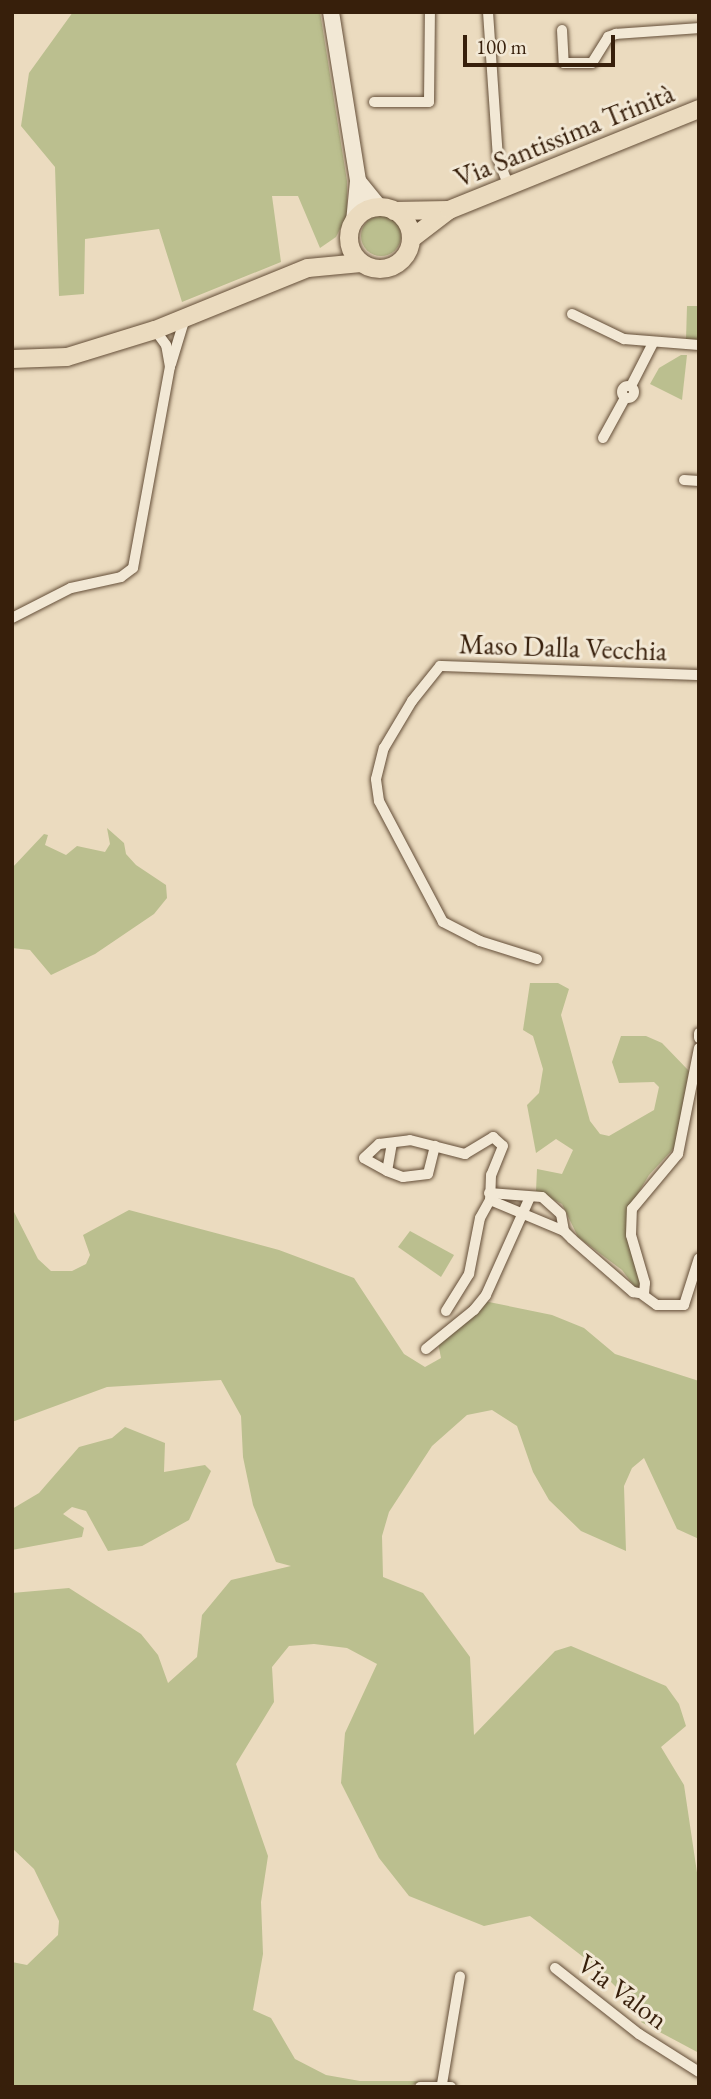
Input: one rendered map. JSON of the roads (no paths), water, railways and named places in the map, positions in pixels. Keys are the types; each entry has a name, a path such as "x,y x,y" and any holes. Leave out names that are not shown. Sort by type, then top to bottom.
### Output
{"main road":[{"path":"331,12 358,181 351,229 352,251 361,263"},
{"name":"Via Santissima Trinità","path":"12,359 67,357 155,330 308,268 361,263 389,268 404,257 411,239 449,210 699,109"},
{"path":"358,181 387,209 407,223 411,239"},
{"name":"Via Santissima Trinità","path":"308,268 351,229 365,211 449,210"}],"street":[{"path":"374,102 429,102 430,12"},
{"path":"488,12 498,159 508,184"},
{"path":"562,30 564,63 592,63 608,37 616,34 699,28"},
{"path":"572,314 624,339 699,345"},
{"path":"12,618 71,588 121,578 133,568 170,367 186,318"},
{"path":"155,330 166,345 170,367"},
{"path":"603,438 625,398 634,395 631,386 653,343"},
{"path":"684,480 699,481"},
{"name":"Maso Dalla Vecchia","path":"537,959 480,941 443,922 379,801 376,779 384,748 412,701 440,666 699,675"},
{"path":"643,1295 647,1290 631,1235 632,1209 678,1154 699,1048"},
{"path":"435,1146 426,1176 402,1177 364,1158 379,1144 410,1140 435,1146 465,1154 486,1137 500,1140 503,1146 489,1197 480,1218 469,1274 446,1311"},
{"path":"387,1171 392,1143"},
{"path":"489,1197 530,1197 551,1203 561,1214 564,1231"},
{"path":"489,1197 522,1216 564,1231 633,1292 643,1295 656,1305 684,1305 699,1258"},
{"path":"426,1349 479,1304 530,1197"},
{"name":"Via Valon","path":"555,1968 629,2027 699,2072"},
{"path":"420,2087 446,2085 460,1976"}]}
